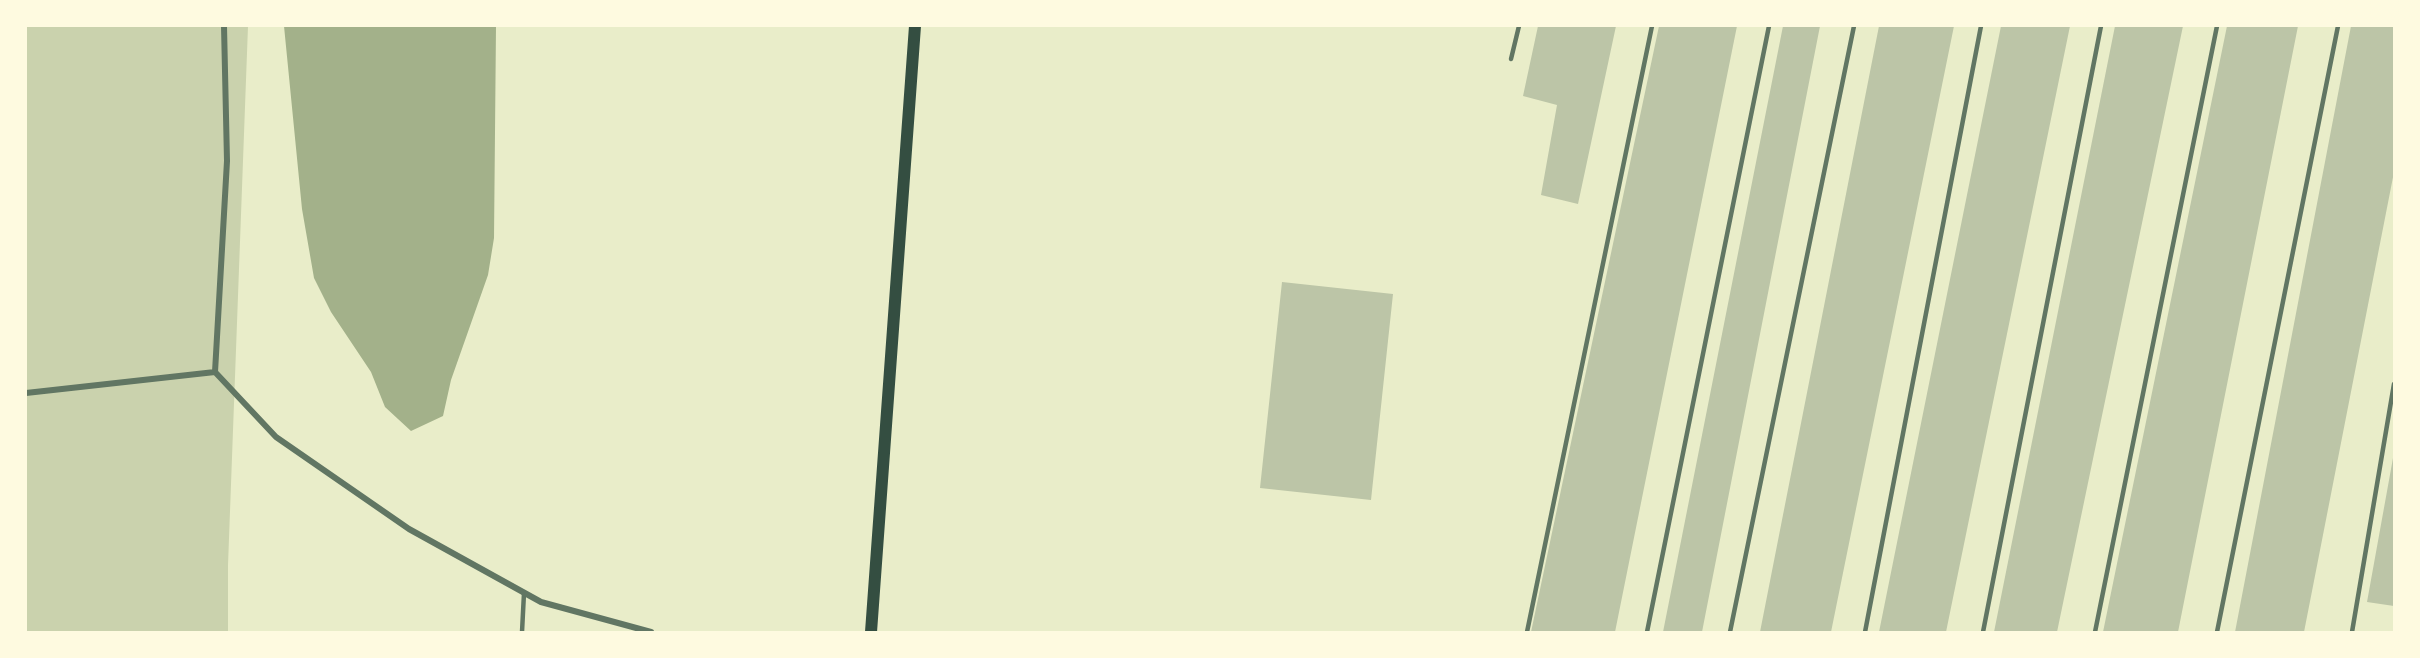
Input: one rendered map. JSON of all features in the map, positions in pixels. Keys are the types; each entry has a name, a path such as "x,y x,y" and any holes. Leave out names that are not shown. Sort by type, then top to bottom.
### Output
{"main road":[{"path":"871,633 915,26"}],"street":[{"path":"224,26 227,161 215,372 276,437 409,529 541,602 651,633"},
{"path":"26,393 215,372"}],"lane":[{"path":"1511,59 1519,26"},
{"path":"1527,633 1652,26"},
{"path":"1647,633 1769,26"},
{"path":"1730,633 1854,26"},
{"path":"1865,633 1981,26"},
{"path":"1983,633 2101,26"},
{"path":"2095,633 2217,26"},
{"path":"2217,633 2338,26"},
{"path":"2352,633 2394,384"},
{"path":"522,633 524,593"}],"shaded area":[{"path":"26,26 248,26 228,565 228,632 26,632"},
{"path":"284,26 496,26 494,238 488,275 451,380 443,416 411,431 385,407 371,372 331,312 314,278 302,209"}],"building":[{"path":"1538,26 1616,26 1578,204 1541,195 1557,105 1523,96"},
{"path":"1659,26 1737,26 1615,632 1531,632"},
{"path":"1783,26 1820,26 1702,632 1663,632"},
{"path":"1879,26 1954,26 1831,632 1760,632"},
{"path":"2001,26 2070,26 1946,632 1879,632"},
{"path":"2115,26 2183,26 2057,632 1994,632"},
{"path":"2227,26 2298,26 2178,632 2103,632"},
{"path":"2351,26 2394,26 2394,172 2304,632 2235,632"},
{"path":"1282,282 1393,294 1371,500 1260,488"},
{"path":"2394,458 2394,606 2367,602"}]}
